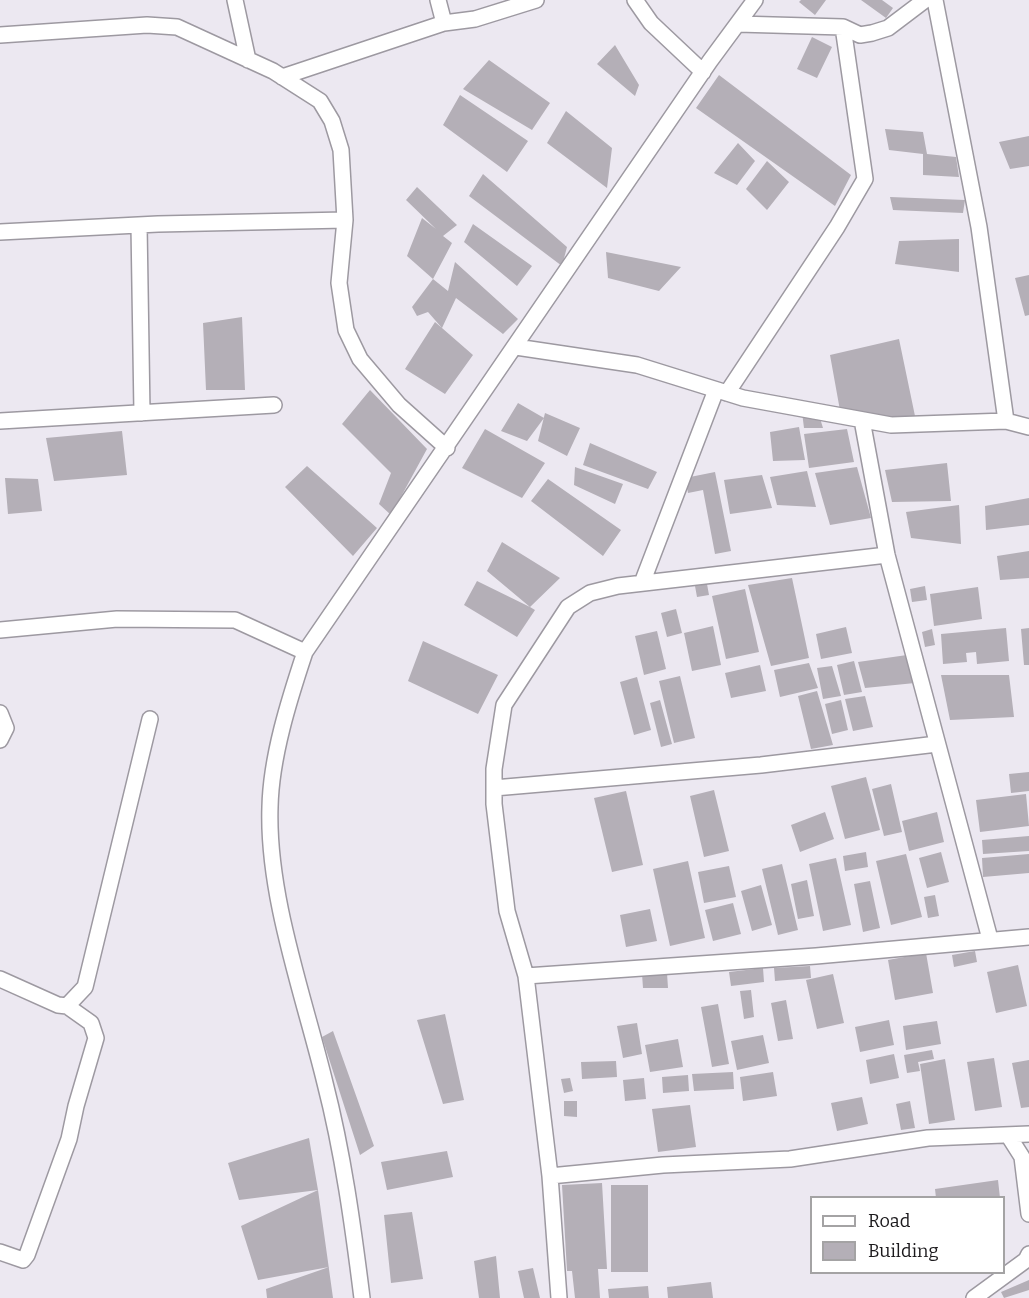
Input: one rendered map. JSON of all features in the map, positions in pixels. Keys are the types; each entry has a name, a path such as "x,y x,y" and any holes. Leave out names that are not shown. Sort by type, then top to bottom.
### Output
{"street":[{"path":"235,0 248,60"},
{"path":"438,0 444,23"},
{"path":"282,77 444,23 475,19 536,0"},
{"path":"635,0 651,23 703,72"},
{"path":"362,1298 351,1212 326,1085 276,891 270,807 281,732 304,652 447,448 703,72 755,0"},
{"path":"738,24 843,27 860,34 888,28 925,0"},
{"path":"935,0 979,227 1006,421"},
{"path":"0,35 147,25 177,27 282,77 320,100 332,121 341,150 345,220 339,283 346,330 360,359 399,405 447,448"},
{"path":"642,583 722,391 848,210 866,179 843,27"},
{"path":"0,231 345,220"},
{"path":"139,225 142,413"},
{"path":"516,347 637,365 722,391 891,425 1006,421 1029,427"},
{"path":"0,421 274,405"},
{"path":"862,420 887,555 990,939"},
{"path":"559,1298 550,1176 526,976 507,910 494,788 494,769 504,705 568,607 590,593 618,586 887,555"},
{"path":"0,630 117,619 235,620 304,652"},
{"path":"0,712 6,728 0,740"},
{"path":"67,1006 85,987 150,719"},
{"path":"494,788 760,765 937,744"},
{"path":"526,976 816,956 1029,937"},
{"path":"0,979 58,1005 67,1006 91,1023 96,1038 69,1139 27,1255 23,1260 17,1260 0,1252"},
{"path":"550,1176 663,1165 790,1159 928,1138 1029,1134"},
{"path":"1008,1135 1026,1153 1029,1214"},
{"path":"974,1298 1026,1260 1029,1254"}],"building":[{"path":"801,0 826,0 815,15 799,2"},
{"path":"861,0 882,0 893,8 886,18"},
{"path":"812,37 832,47 817,78 797,69"},
{"path":"615,45 639,85 635,96 597,64"},
{"path":"489,60 550,103 532,130 463,89"},
{"path":"719,75 851,175 835,206 696,108"},
{"path":"460,95 528,141 507,172 443,125"},
{"path":"566,111 612,148 607,188 547,143"},
{"path":"885,129 923,132 927,154 956,157 959,177 923,175 923,154 889,150"},
{"path":"1029,136 1029,166 1010,169 999,142"},
{"path":"738,143 755,161 737,185 714,173"},
{"path":"767,161 789,182 767,210 746,189"},
{"path":"483,174 567,247 562,266 469,196"},
{"path":"417,187 457,225 443,236 452,243 433,279 407,256 422,218 436,229 406,200"},
{"path":"890,197 965,200 963,213 893,210"},
{"path":"473,224 532,266 517,286 464,242"},
{"path":"959,239 959,272 895,264 899,241"},
{"path":"606,252 681,267 659,291 608,278"},
{"path":"455,262 518,319 503,334 456,298 442,328 428,312 417,316 412,307 433,279 448,291"},
{"path":"1029,275 1029,315 1025,316 1015,278"},
{"path":"242,317 245,390 206,390 203,323"},
{"path":"435,322 473,355 445,394 405,369"},
{"path":"899,339 915,416 841,416 830,355"},
{"path":"370,390 427,449 391,515 379,504 391,473 342,424"},
{"path":"518,403 544,418 527,441 501,431"},
{"path":"802,412 819,415 823,428 804,428"},
{"path":"545,413 580,428 567,456 538,441"},
{"path":"799,427 805,460 773,461 770,432"},
{"path":"485,429 545,463 522,498 462,468"},
{"path":"847,429 854,462 809,468 804,434"},
{"path":"122,431 127,475 54,481 46,438"},
{"path":"590,443 657,472 648,489 583,465"},
{"path":"947,463 951,501 892,502 885,470"},
{"path":"307,466 377,528 353,556 285,487"},
{"path":"575,467 623,484 615,504 574,485"},
{"path":"857,467 871,518 830,525 815,473"},
{"path":"807,471 816,507 777,505 770,477"},
{"path":"715,472 731,551 715,554 703,490 688,493 685,478"},
{"path":"762,475 772,508 730,514 724,480"},
{"path":"5,478 38,479 42,511 8,514"},
{"path":"548,479 621,530 603,556 531,501"},
{"path":"1029,498 1029,525 986,530 985,506"},
{"path":"959,505 961,544 911,538 906,512"},
{"path":"502,542 560,578 530,607 487,571"},
{"path":"1029,551 1029,578 1000,580 997,556"},
{"path":"792,578 809,658 771,666 748,585"},
{"path":"477,581 535,610 517,637 464,605"},
{"path":"707,584 709,595 697,597 695,586"},
{"path":"925,586 927,600 912,602 910,589"},
{"path":"978,587 982,619 934,626 930,594"},
{"path":"745,589 759,652 726,659 712,596"},
{"path":"676,609 682,633 667,637 661,613"},
{"path":"713,626 721,665 692,671 684,633"},
{"path":"846,627 852,653 821,659 816,634"},
{"path":"1006,628 1009,661 977,664 976,652 966,653 967,662 943,664 941,634"},
{"path":"1029,628 1029,665 1024,665 1021,629"},
{"path":"932,629 935,645 925,647 922,632"},
{"path":"657,631 666,669 644,675 635,636"},
{"path":"423,641 498,675 478,714 408,681"},
{"path":"907,655 915,683 865,688 858,662"},
{"path":"854,661 862,692 844,695 837,665"},
{"path":"809,663 818,688 780,697 774,670"},
{"path":"760,665 766,691 731,698 725,673"},
{"path":"832,666 841,696 823,699 817,668"},
{"path":"941,675 1009,675 1014,717 950,720"},
{"path":"680,676 695,738 674,743 659,681"},
{"path":"637,677 651,730 634,735 620,682"},
{"path":"817,691 833,745 811,749 798,696"},
{"path":"865,696 873,727 853,731 845,699"},
{"path":"660,700 672,744 661,747 650,703"},
{"path":"841,700 848,730 832,734 825,704"},
{"path":"1029,772 1029,791 1011,793 1009,774"},
{"path":"866,777 880,830 845,839 831,786"},
{"path":"891,784 902,832 884,836 872,789"},
{"path":"714,790 729,851 704,857 690,796"},
{"path":"626,791 643,865 612,872 594,798"},
{"path":"1026,794 1029,826 980,832 976,800"},
{"path":"825,812 834,839 800,852 791,825"},
{"path":"937,812 944,842 909,851 902,821"},
{"path":"1029,836 1029,851 983,854 982,840"},
{"path":"866,852 868,867 845,871 843,856"},
{"path":"941,852 949,882 927,888 919,858"},
{"path":"906,854 922,917 891,925 876,861"},
{"path":"1029,854 1029,873 983,877 982,858"},
{"path":"836,858 851,925 823,931 809,864"},
{"path":"688,861 705,938 670,946 653,869"},
{"path":"782,864 798,930 778,935 762,869"},
{"path":"729,866 736,897 704,903 698,872"},
{"path":"807,880 814,916 798,919 791,884"},
{"path":"870,881 880,928 863,932 854,884"},
{"path":"761,885 772,925 752,931 741,891"},
{"path":"935,895 939,916 928,918 924,897"},
{"path":"733,903 741,934 713,941 705,910"},
{"path":"650,909 657,941 626,947 620,915"},
{"path":"975,951 977,962 954,967 952,955"},
{"path":"926,953 933,993 895,1000 888,960"},
{"path":"1018,965 1027,1006 996,1013 987,972"},
{"path":"810,966 811,978 775,981 774,968"},
{"path":"763,968 764,982 731,986 729,972"},
{"path":"667,973 668,988 643,988 642,974"},
{"path":"833,974 844,1023 817,1029 806,980"},
{"path":"751,990 754,1017 744,1019 740,991"},
{"path":"786,1000 793,1039 778,1041 771,1003"},
{"path":"718,1004 729,1064 712,1067 701,1007"},
{"path":"445,1014 464,1100 443,1104 417,1020"},
{"path":"889,1020 894,1045 860,1052 855,1027"},
{"path":"937,1021 941,1044 906,1050 903,1026"},
{"path":"637,1023 642,1054 623,1058 617,1026"},
{"path":"333,1031 374,1146 360,1155 322,1037"},
{"path":"763,1035 769,1063 737,1070 731,1041"},
{"path":"678,1039 683,1067 650,1072 645,1045"},
{"path":"932,1050 934,1059 918,1062 920,1071 907,1073 904,1055"},
{"path":"894,1054 899,1078 870,1084 866,1060"},
{"path":"994,1058 1002,1107 975,1111 967,1062"},
{"path":"945,1059 955,1120 929,1124 920,1064"},
{"path":"1029,1060 1029,1107 1021,1108 1012,1063"},
{"path":"616,1061 617,1077 582,1079 581,1062"},
{"path":"733,1072 734,1089 694,1091 692,1074"},
{"path":"773,1072 777,1096 743,1101 740,1077"},
{"path":"688,1075 689,1091 663,1093 662,1077"},
{"path":"570,1078 573,1091 564,1093 561,1079"},
{"path":"644,1078 646,1099 625,1101 623,1080"},
{"path":"862,1097 868,1124 837,1131 831,1103"},
{"path":"564,1101 577,1101 577,1117 564,1116"},
{"path":"910,1101 915,1128 901,1130 896,1104"},
{"path":"690,1105 696,1147 658,1152 652,1109"},
{"path":"309,1138 318,1190 239,1200 228,1163"},
{"path":"447,1151 453,1177 387,1190 381,1162"},
{"path":"998,1180 1000,1196 936,1196 935,1189"},
{"path":"602,1183 607,1269 598,1269 600,1298 575,1298 572,1271 567,1271 562,1185"},
{"path":"611,1185 648,1185 648,1272 611,1272"},
{"path":"318,1190 329,1267 258,1280 241,1226"},
{"path":"412,1212 423,1279 391,1283 384,1215"},
{"path":"496,1256 500,1298 479,1298 474,1261"},
{"path":"329,1267 333,1298 267,1298 266,1289"},
{"path":"533,1268 540,1298 524,1298 518,1271"},
{"path":"1029,1280 1029,1290 1004,1298 1001,1292"},
{"path":"711,1282 713,1298 668,1298 667,1287"},
{"path":"648,1286 649,1298 609,1298 608,1289"}]}
